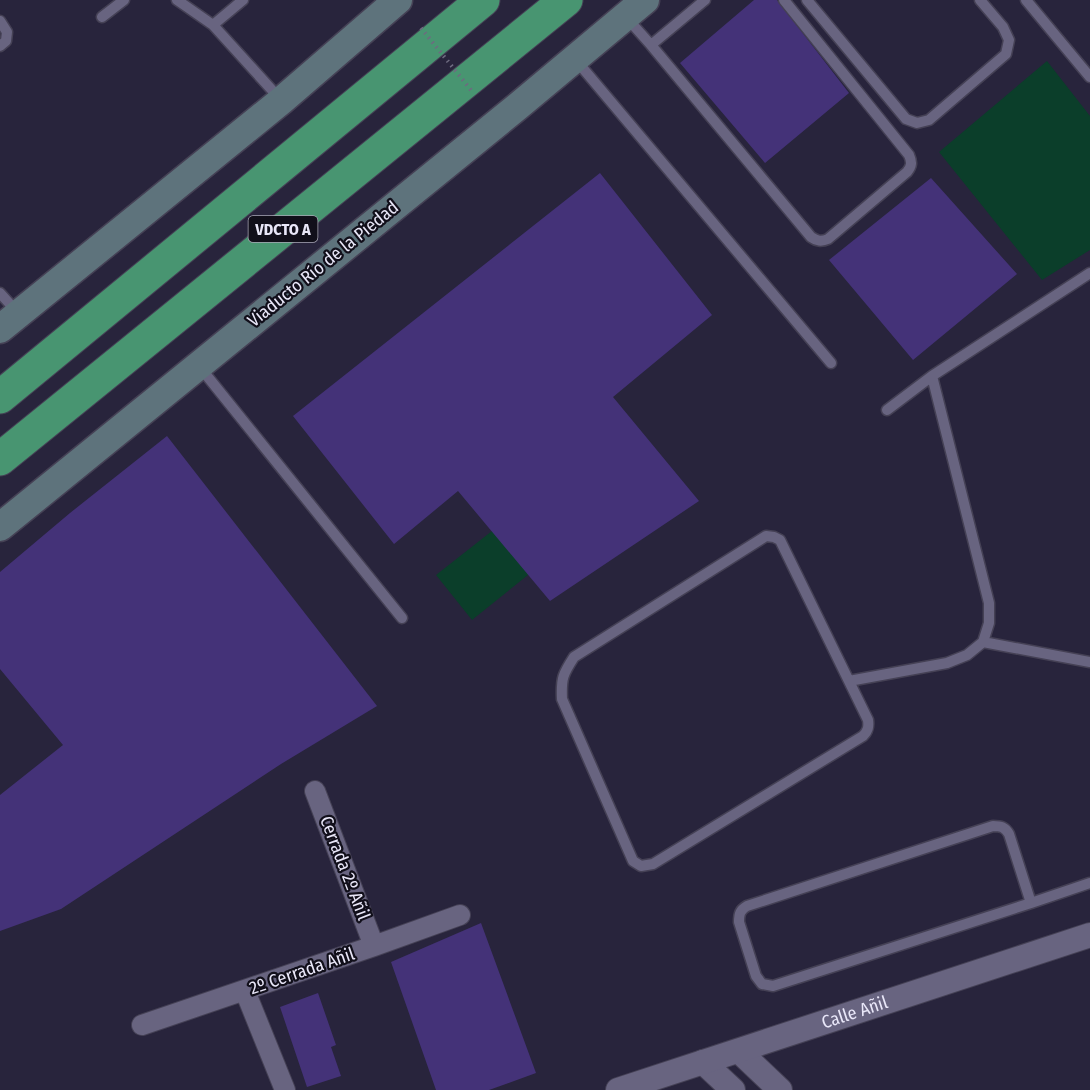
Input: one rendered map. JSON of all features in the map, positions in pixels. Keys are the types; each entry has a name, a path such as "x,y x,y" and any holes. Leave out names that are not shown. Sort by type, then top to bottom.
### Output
{"highway":[{"name":"VDCTO A","path":"0,397 483,0"},
{"name":"VDCTO A","path":"0,459 566,0"}],"main road":[{"path":"10,322 281,100 398,0"},
{"name":"Viaducto Río de la Piedad","path":"0,527 509,114 635,8"}],"street":[{"name":"Cerrada 2º Añil","path":"315,791 375,946"},
{"name":"2º Cerrada Añil","path":"142,1025 460,915"},
{"name":"Calle Añil","path":"618,1090 1090,935"},
{"path":"245,991 285,1090"},
{"path":"739,1051 780,1090"},
{"path":"704,1062 733,1090"}],"lane":[{"path":"102,18 124,0"},
{"path":"177,0 213,25 281,100"},
{"path":"213,25 243,0"},
{"path":"651,45 705,0"},
{"path":"635,8 651,45 811,237 823,241 907,172 911,167 911,161 909,155 784,0"},
{"path":"807,0 906,119 917,123 929,120 1006,54 1009,40 1003,27 981,0"},
{"path":"1026,0 1090,77"},
{"path":"0,21 7,32 6,41 0,46"},
{"path":"575,59 831,363"},
{"path":"887,410 932,376 1090,273"},
{"path":"0,293 10,322"},
{"path":"199,365 402,618"},
{"path":"849,681 947,663 967,655 983,642 989,623 989,603 932,376"},
{"path":"766,536 780,540 849,681 868,720 869,726 863,736 653,864 641,866 633,861 562,699 561,683 574,657 766,536"},
{"path":"983,642 1090,662"},
{"path":"1031,903 1009,834 1000,826 993,826 747,906 739,915 739,922 756,976 762,984 773,986 1031,903 1090,883"}],"path":[{"path":"421,28 471,90"}],"green space":[{"path":"1047,61 1090,116 1090,250 1042,280 939,152"},
{"path":"497,527 533,571 472,620 436,575"}],"building":[{"path":"754,0 777,0 849,93 765,163 680,63"},
{"path":"600,173 712,315 613,397 699,501 550,601 458,491 394,544 293,416"},
{"path":"931,178 1017,274 913,360 829,260"},
{"path":"167,436 377,706 281,764 61,909 0,931 0,795 63,745 0,669 0,572"},
{"path":"481,923 536,1073 489,1090 436,1090 391,962"},
{"path":"318,993 336,1045 331,1047 341,1076 307,1087 280,1007"}]}
